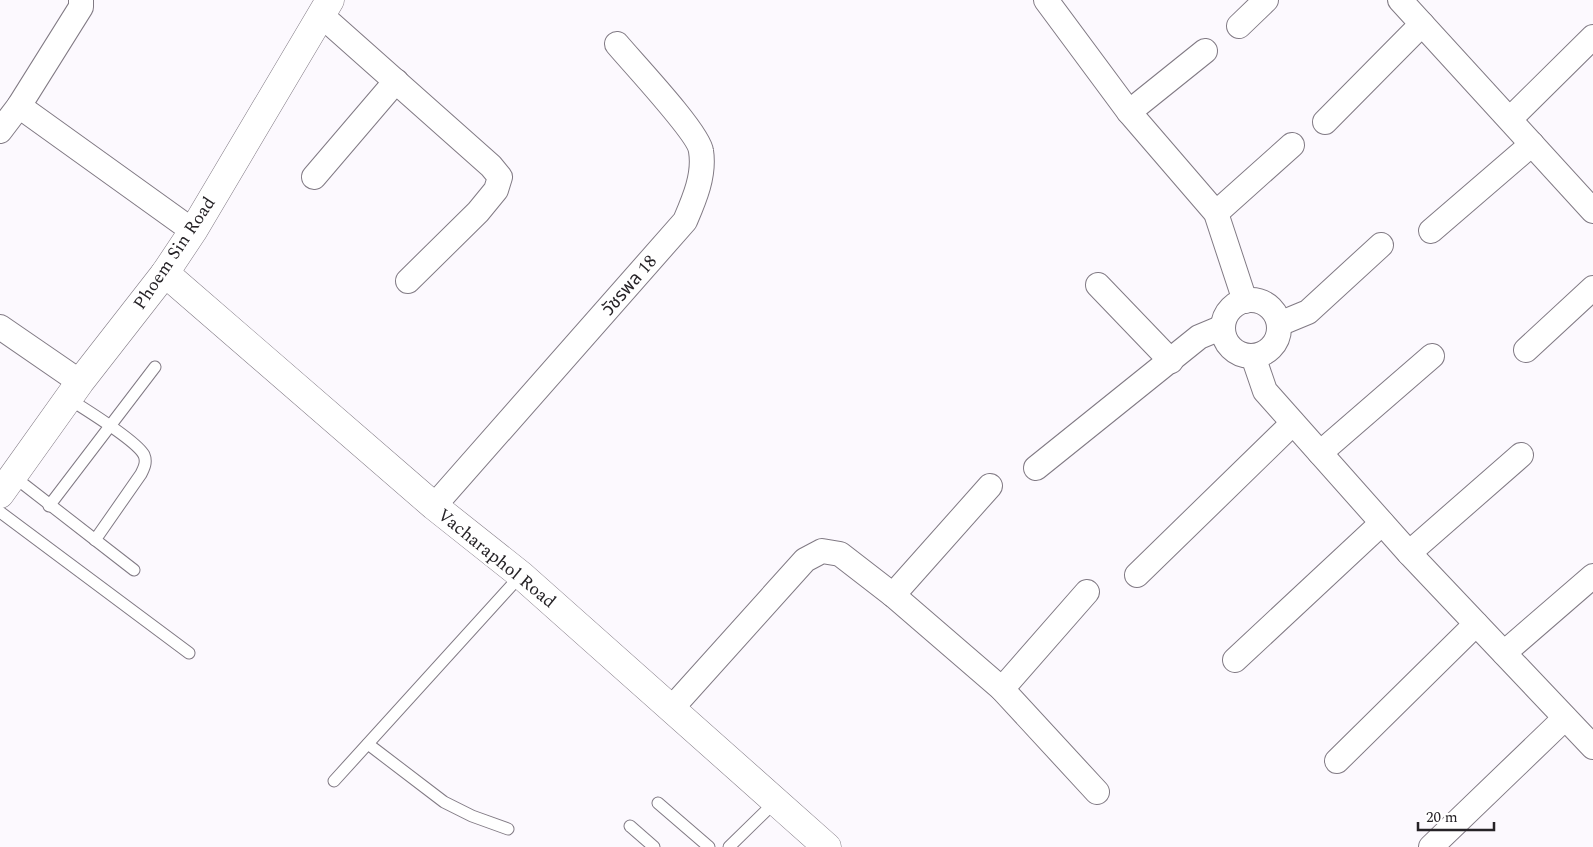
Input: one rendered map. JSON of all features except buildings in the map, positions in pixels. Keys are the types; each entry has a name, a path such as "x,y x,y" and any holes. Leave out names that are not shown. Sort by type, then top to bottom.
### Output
{"street":[{"path":"0,131 19,106 81,7 81,0"},
{"path":"1239,26 1266,0"},
{"path":"1405,2 1422,24 1593,211"},
{"path":"1056,4 1129,112 1216,213 1245,301"},
{"path":"326,8 396,81 491,166 500,177 496,190 478,212 408,281"},
{"name":"Phoem Sin Road","path":"6,485 165,273 193,231 326,8"},
{"path":"1325,122 1422,24"},
{"path":"1510,119 1593,37"},
{"name":"วัชรพล 18","path":"434,506 685,221 693,202 701,172 701,150 692,132 616,44"},
{"path":"1129,112 1205,51"},
{"path":"314,177 396,81"},
{"path":"19,106 193,231"},
{"path":"1431,231 1532,144"},
{"path":"1216,213 1292,145"},
{"path":"1279,324 1308,312 1380,245"},
{"name":"Vacharaphol Road","path":"165,273 434,506 521,575 827,847"},
{"path":"1098,285 1171,361"},
{"path":"1526,350 1593,288"},
{"path":"1254,300 1271,308 1279,324 1275,342 1270,349 1262,354 1253,356 1235,351 1228,345 1224,336 1225,318 1237,304 1245,301 1254,300"},
{"path":"0,327 75,391"},
{"path":"1036,468 1199,337 1223,327"},
{"path":"1253,356 1264,391 1409,553 1593,745"},
{"path":"1320,453 1432,356"},
{"path":"1137,575 1293,423"},
{"path":"1409,553 1521,455"},
{"path":"893,595 990,486"},
{"path":"1235,660 1382,523"},
{"path":"671,709 805,560 822,551 840,554 893,595 1002,689 1097,792"},
{"path":"1504,653 1593,576"},
{"path":"1002,689 1087,592"},
{"path":"1337,761 1476,624"},
{"path":"1430,847 1566,718"}],"lane":[{"path":"49,506 155,367"},
{"path":"75,391 144,456 145,464 142,474 96,540"},
{"path":"6,485 49,506 134,570"},
{"path":"0,512 189,653"},
{"path":"334,780 521,575"},
{"path":"368,744 444,802 472,816 508,830"},
{"path":"729,847 775,802"},
{"path":"658,803 709,847"},
{"path":"630,826 654,847"}]}
